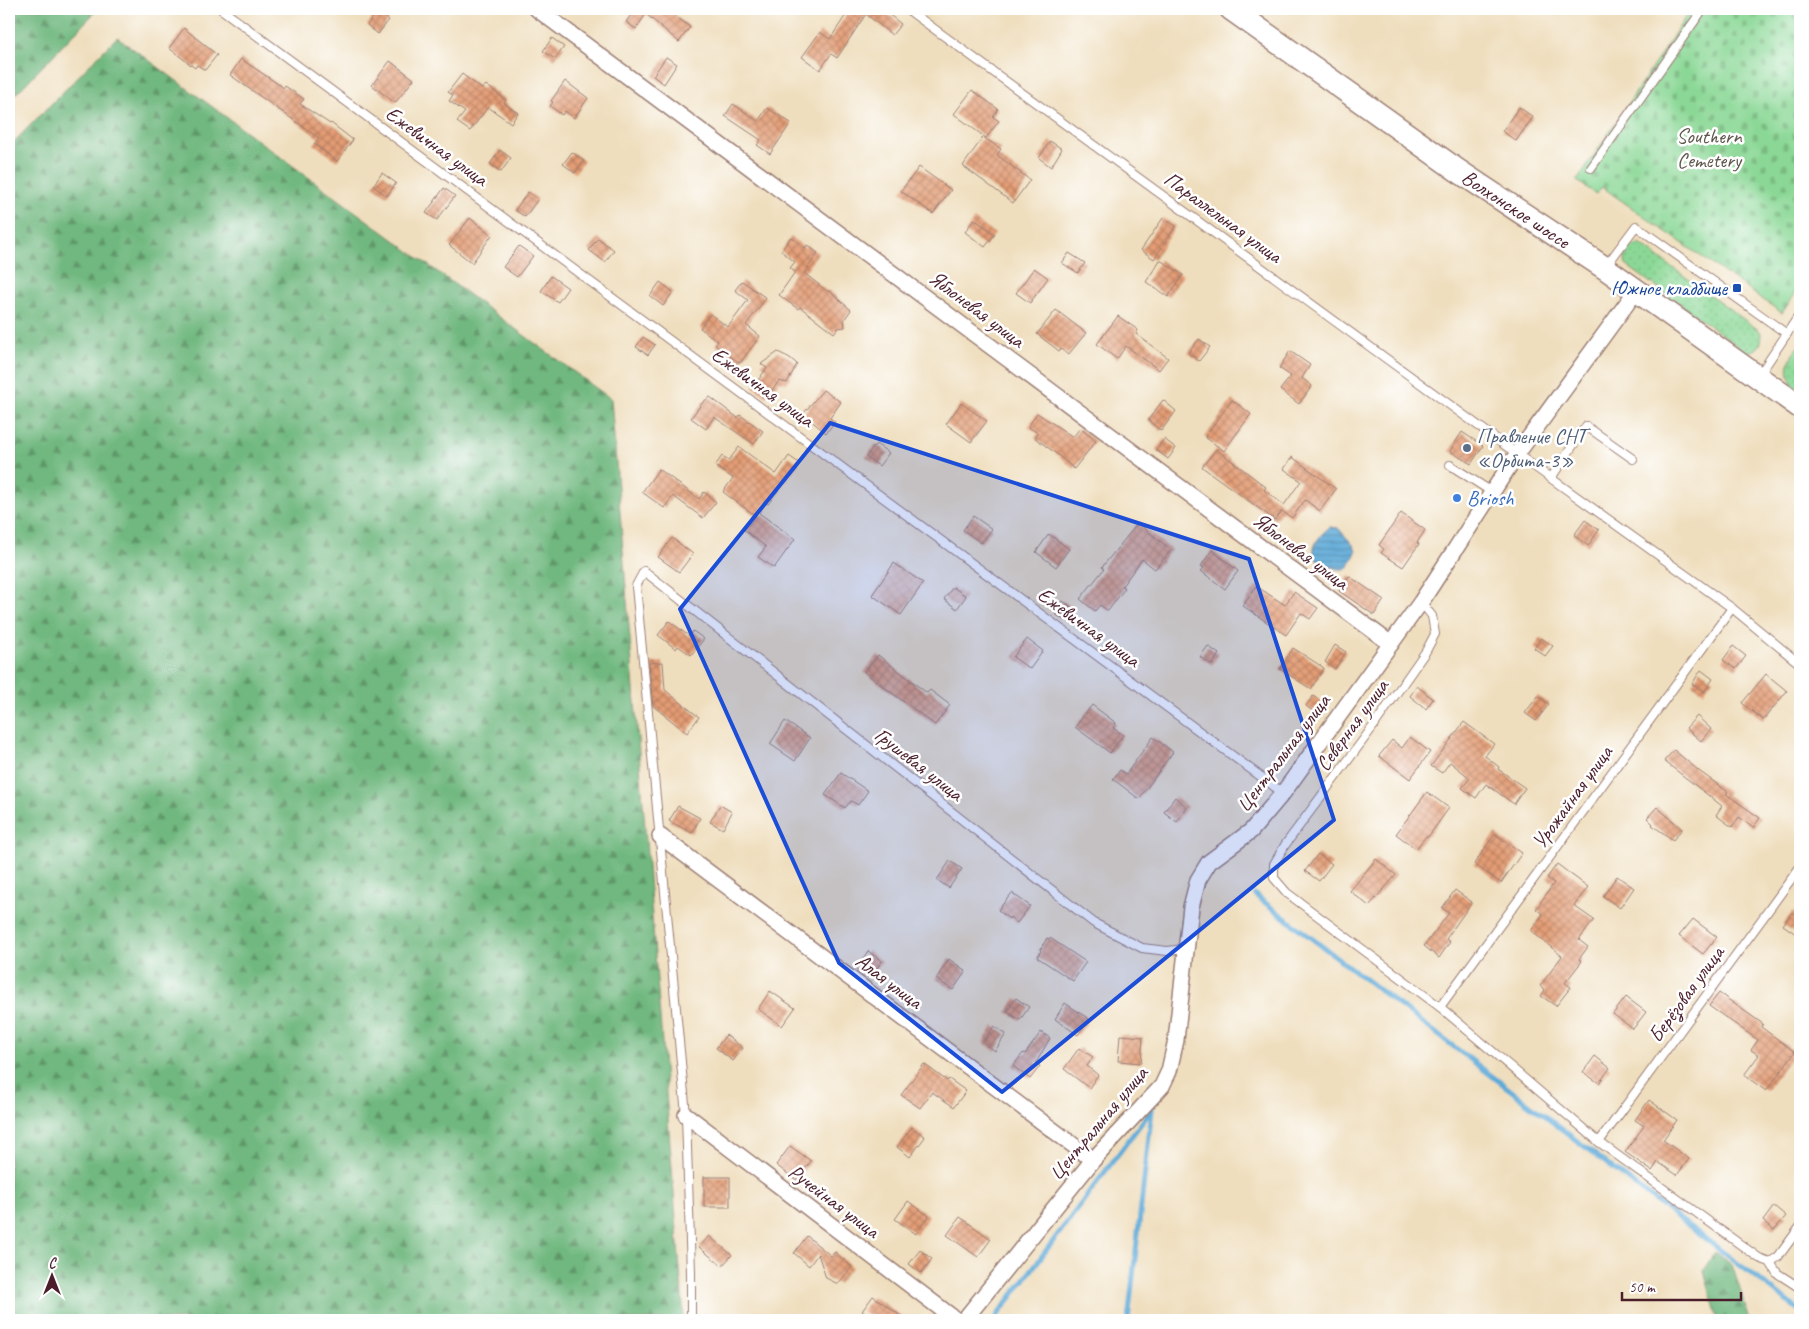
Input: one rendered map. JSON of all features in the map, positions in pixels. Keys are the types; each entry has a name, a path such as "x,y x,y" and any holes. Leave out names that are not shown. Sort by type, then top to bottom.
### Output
{"main road":[{"name":"Волхонское шоссе","path":"1231,9 1457,170 1605,268 1800,407"}],"street":[{"name":"Яблоневая улица","path":"537,9 1390,644"},
{"name":"Центральная улица","path":"964,1320 1093,1160 1162,1086 1169,1071 1176,1040 1191,907 1198,880 1209,862 1251,831 1284,793 1420,602 1517,454 1636,291"},
{"name":"Алая улица","path":"660,836 1093,1160"},
{"name":"Ручейная улица","path":"686,1115 956,1320"}],"lane":[{"name":"Ежевичная улица","path":"221,9 1284,793"},
{"name":"Параллельная улица","path":"907,9 1517,454 1732,608 1800,664"},
{"path":"1590,168 1703,9"},
{"path":"1605,268 1636,226 1787,334"},
{"path":"1757,378 1800,314"},
{"path":"1551,478 1586,426 1633,459"},
{"path":"1450,465 1492,492"},
{"name":"Грушевая улица","path":"660,836 636,586 644,571 1094,922 1142,948 1167,951 1186,950"},
{"name":"Северная улица","path":"1420,602 1432,616 1435,634 1426,651 1375,724 1286,845 1274,864 1274,878 1286,893 1440,1007"},
{"name":"Урожайная улица","path":"1440,1007 1732,608"},
{"path":"660,836 686,1115 692,1320"},
{"name":"Берёзовая улица","path":"1599,1142 1800,867"},
{"path":"1440,1007 1599,1142 1759,1258 1770,1262 1777,1273 1800,1288"},
{"path":"1770,1262 1778,1256 1800,1228"}],"highlighted area":[{"path":"830,423 1249,559 1334,820 1002,1092 839,963 680,609"}],"green space":[{"path":"9,9 98,9 9,101"},
{"name":"Southern Cemetery","path":"1691,9 1800,9 1800,287 1782,313 1602,187 1596,194 1577,181"},
{"path":"117,37 611,399 684,1320 9,1320 9,147"},
{"path":"1640,244 1760,331 1761,343 1759,346 1754,350 1746,352 1626,265 1625,257 1627,250 1632,246"},
{"path":"1800,346 1800,392 1791,382 1788,369 1791,357"},
{"path":"1715,1252 1732,1265 1750,1320 1718,1320 1704,1271"}],"water":[{"path":"1330,527 1338,528 1354,546 1356,552 1348,568 1338,569 1323,564 1314,555 1319,538"}],"building":[{"path":"635,9 666,9 690,27 679,42 646,14 636,29 626,22"},
{"path":"850,9 882,9 901,24 892,35 866,14 837,58 831,54 820,70 802,57 820,32 830,39"},
{"path":"377,12 389,20 378,34 367,25"},
{"path":"184,28 217,55 205,70 197,65 195,68 169,48"},
{"path":"552,38 564,47 555,59 543,51"},
{"path":"666,57 677,64 664,84 653,76"},
{"path":"241,59 304,99 300,104 331,123 353,140 337,161 314,144 319,138 230,75"},
{"path":"390,61 414,79 395,103 372,85"},
{"path":"462,74 482,89 486,85 506,100 504,103 518,113 511,123 488,107 470,131 457,122 465,112 449,101 453,95 448,92"},
{"path":"565,81 588,98 574,118 565,111 562,115 550,106 553,102 551,101"},
{"path":"972,90 998,109 993,117 999,121 986,138 954,114"},
{"path":"733,104 758,121 767,108 791,123 770,154 757,145 761,140 725,116"},
{"path":"1519,107 1533,117 1516,141 1502,131"},
{"path":"983,137 1001,149 997,155 1030,180 1013,203 963,166"},
{"path":"1050,141 1062,149 1051,167 1039,158"},
{"path":"500,150 511,158 501,172 490,164"},
{"path":"572,152 584,161 575,173 563,164"},
{"path":"919,167 951,190 933,214 901,191"},
{"path":"382,173 396,183 387,196 373,186"},
{"path":"444,188 455,196 437,220 426,213"},
{"path":"528,192 538,199 525,217 515,210"},
{"path":"470,218 492,235 472,263 449,245"},
{"path":"1163,218 1176,226 1154,259 1141,250"},
{"path":"974,219 995,234 985,247 965,232"},
{"path":"791,237 805,248 807,245 818,253 804,273 827,291 830,291 851,310 844,320 845,327 838,328 834,333 800,307 798,309 779,295 795,272 790,268 795,262 781,251"},
{"path":"598,238 614,250 605,262 589,250"},
{"path":"519,246 533,256 517,277 503,267"},
{"path":"1069,253 1085,263 1078,273 1062,263"},
{"path":"1160,260 1183,275 1168,297 1146,282"},
{"path":"1034,268 1048,278 1030,303 1016,293"},
{"path":"551,276 568,288 558,302 541,291"},
{"path":"742,281 766,298 746,325 760,336 740,363 715,345 718,341 700,328 710,314 728,327 748,300 735,290"},
{"path":"660,282 673,292 663,306 650,296"},
{"path":"1056,310 1086,333 1068,355 1061,349 1059,351 1037,334"},
{"path":"1118,316 1138,330 1136,334 1168,358 1159,370 1126,346 1117,359 1097,344"},
{"path":"643,337 655,345 648,355 636,347"},
{"path":"1199,339 1210,347 1199,361 1188,353"},
{"path":"1290,351 1310,365 1302,378 1312,386 1299,404 1280,390 1291,376 1279,368"},
{"path":"778,352 797,364 787,383 779,381 767,397 753,387 767,368 761,364"},
{"path":"823,390 841,402 830,418 835,422 826,433 803,414"},
{"path":"710,397 738,418 740,415 763,431 754,444 714,417 706,429 691,418 703,402"},
{"path":"1163,400 1176,411 1161,431 1148,420"},
{"path":"1232,400 1251,414 1224,451 1205,437"},
{"path":"961,403 987,421 971,442 946,424"},
{"path":"1037,413 1073,437 1080,428 1096,441 1074,469 1035,438 1038,433 1028,427"},
{"name":"Правление СНТ «Орбита-3»","path":"1462,432 1483,446 1471,464 1450,451"},
{"path":"1164,439 1176,448 1168,459 1156,450"},
{"path":"876,444 889,453 879,466 866,457"},
{"path":"739,447 776,474 789,456 799,463 759,513 795,539 774,568 758,557 766,547 744,530 756,516 723,492 733,478 715,466 722,456 729,460"},
{"path":"1216,449 1266,487 1264,490 1284,505 1301,481 1284,469 1292,457 1336,489 1320,511 1305,500 1292,518 1282,511 1275,520 1202,467"},
{"path":"659,469 699,499 704,492 716,502 703,518 673,496 664,508 642,492"},
{"path":"1401,513 1425,530 1417,543 1419,544 1403,567 1381,553 1384,549 1379,545"},
{"path":"973,516 992,529 981,543 963,530"},
{"path":"1585,520 1599,530 1588,546 1574,535"},
{"path":"1138,523 1171,550 1155,569 1142,559 1122,586 1125,588 1108,611 1100,605 1095,611 1080,599 1104,569 1102,567"},
{"path":"1049,534 1069,549 1056,567 1036,552"},
{"path":"672,538 693,554 679,572 658,557"},
{"path":"1212,550 1238,571 1225,589 1201,571 1204,568 1201,566"},
{"path":"894,563 923,583 901,615 872,595"},
{"path":"1349,576 1384,600 1374,615 1339,591"},
{"path":"1256,586 1285,605 1294,592 1318,608 1310,619 1301,613 1286,635 1243,606"},
{"path":"953,587 966,596 957,609 944,599"},
{"path":"1063,601 1074,609 1065,621 1054,613"},
{"path":"669,621 689,636 693,631 704,639 691,655 678,646 676,649 658,635"},
{"path":"1541,638 1553,646 1545,656 1534,648"},
{"path":"1027,639 1043,651 1030,669 1013,657"},
{"path":"1335,645 1346,652 1335,669 1325,662"},
{"path":"1208,646 1219,654 1212,665 1200,657"},
{"path":"1733,646 1746,656 1736,669 1723,660"},
{"path":"1293,648 1324,668 1311,689 1280,669"},
{"path":"878,655 927,693 930,690 950,705 935,725 864,672"},
{"path":"663,662 665,690 699,717 687,733 653,706 649,663"},
{"path":"1701,670 1713,679 1704,692 1692,684"},
{"path":"1766,674 1787,691 1763,720 1742,703"},
{"path":"1417,686 1433,699 1426,709 1410,696"},
{"path":"1313,696 1324,704 1317,714 1306,706"},
{"path":"1538,696 1549,704 1536,721 1525,713"},
{"path":"1092,705 1116,723 1113,728 1123,735 1110,753 1075,727"},
{"path":"1697,716 1711,729 1701,741 1686,728"},
{"path":"785,721 810,738 795,761 770,744"},
{"path":"1464,722 1494,744 1485,756 1499,767 1498,769 1525,788 1514,804 1486,784 1476,798 1462,788 1470,778 1450,762 1442,773 1431,766"},
{"path":"1153,737 1173,752 1139,799 1113,779 1120,770 1126,774"},
{"path":"1410,737 1430,752 1410,779 1379,756 1392,740 1402,748"},
{"path":"1674,750 1728,792 1726,794 1760,818 1753,828 1739,817 1732,827 1716,815 1722,806 1664,761"},
{"path":"841,773 868,791 858,805 851,801 845,808 825,795"},
{"path":"1427,792 1449,808 1428,837 1426,836 1416,849 1396,834"},
{"path":"1175,797 1187,807 1177,822 1164,812"},
{"path":"720,805 732,812 723,829 710,822"},
{"path":"678,806 700,818 692,833 669,821"},
{"path":"1657,807 1682,829 1673,840 1652,825 1647,818"},
{"path":"1495,834 1522,853 1501,883 1474,864"},
{"path":"1318,854 1332,864 1319,881 1305,871"},
{"path":"1376,859 1396,875 1369,906 1350,891"},
{"path":"950,861 962,869 949,888 937,880"},
{"path":"1557,864 1588,887 1574,906 1594,920 1579,940 1588,947 1579,959 1582,961 1565,983 1571,987 1556,1006 1541,996 1545,990 1540,986 1562,956 1531,931 1543,914 1536,909 1554,883 1547,878"},
{"path":"1617,876 1634,888 1620,908 1603,896"},
{"path":"1455,890 1472,902 1446,939 1450,942 1439,958 1424,946 1449,913 1442,908"},
{"path":"1012,893 1030,906 1017,923 998,910"},
{"path":"1792,912 1800,918 1800,937 1783,925"},
{"path":"1693,919 1717,937 1703,954 1679,936"},
{"path":"1047,938 1050,938 1086,962 1073,981 1037,957"},
{"path":"868,951 882,961 870,978 856,969"},
{"path":"949,959 966,971 953,990 936,979"},
{"path":"770,991 795,1008 782,1026 758,1009"},
{"path":"1719,993 1763,1024 1761,1027 1795,1052 1766,1091 1744,1075 1759,1055 1751,1050 1758,1040 1709,1006"},
{"path":"1626,997 1646,1012 1633,1029 1613,1014"},
{"path":"1016,998 1029,1007 1020,1020 1007,1012"},
{"path":"1065,1003 1089,1019 1078,1035 1055,1019"},
{"path":"994,1026 1006,1034 995,1051 983,1042"},
{"path":"1041,1032 1050,1038 1036,1063 1040,1066 1030,1079 1013,1066 1023,1053 1025,1054"},
{"path":"726,1035 743,1048 733,1061 716,1048"},
{"path":"1120,1035 1143,1037 1141,1063 1118,1061"},
{"path":"1079,1048 1093,1057 1087,1066 1098,1075 1089,1088 1064,1069"},
{"path":"1595,1056 1610,1068 1599,1083 1583,1072"},
{"path":"924,1064 947,1081 949,1079 966,1091 954,1107 932,1092 920,1108 901,1095"},
{"path":"1649,1100 1677,1120 1663,1140 1689,1159 1677,1175 1658,1162 1652,1171 1625,1152 1644,1126 1635,1120"},
{"path":"912,1127 925,1137 910,1157 897,1147"},
{"path":"790,1146 811,1161 796,1180 776,1165"},
{"path":"704,1177 730,1177 730,1207 704,1207"},
{"path":"908,1201 929,1216 916,1234 895,1219"},
{"path":"1774,1206 1786,1216 1774,1230 1763,1221"},
{"path":"960,1217 991,1239 978,1257 947,1235"},
{"path":"709,1236 732,1255 722,1266 699,1247"},
{"path":"807,1236 831,1256 835,1252 852,1267 838,1284 826,1278 818,1254 809,1266 794,1253"},
{"path":"920,1250 932,1259 921,1273 909,1264"},
{"path":"873,1296 907,1320 876,1320 862,1311"}],"waterway":[{"path":"1255,895 1800,1311"},
{"path":"994,1320 1152,1109"},
{"path":"1128,1320 1152,1110"}],"place":[{"name":"Южное кладбище","path":"1737,288"},
{"name":"Правление СНТ «Орбита-3»","path":"1467,448"},
{"name":"Briosh","path":"1457,498"}]}
